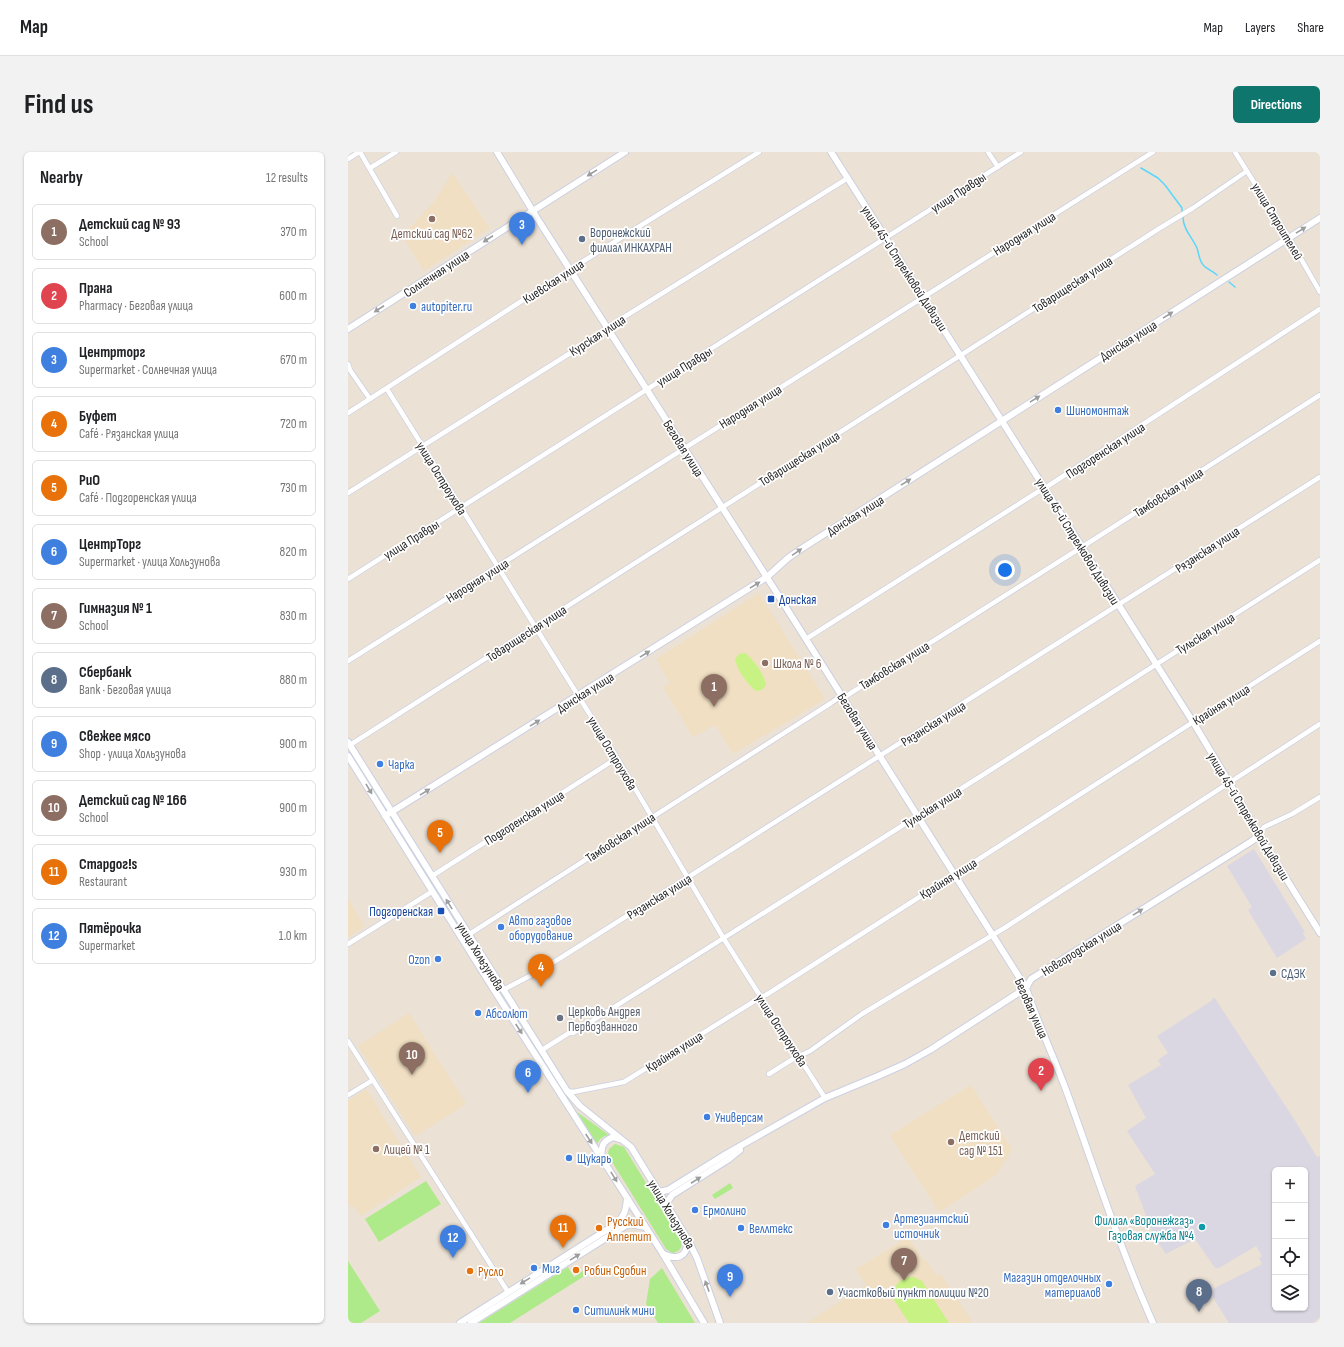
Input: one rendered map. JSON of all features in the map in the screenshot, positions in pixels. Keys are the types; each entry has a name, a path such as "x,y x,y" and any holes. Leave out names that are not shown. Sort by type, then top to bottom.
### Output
{"street":[{"path":"348,159 360,152 397,216"},
{"path":"370,168 396,152"},
{"name":"Беговая улица","path":"497,152 532,210 806,638 1026,988 1036,1019 1054,1057 1131,1274 1153,1323"},
{"name":"Солнечная улица","path":"348,329 532,210 625,152"},
{"name":"Киевская улица","path":"348,413 759,152"},
{"name":"улица 45-й Стрелковой Дивизии","path":"831,152 1156,664 1320,933"},
{"path":"988,152 998,167"},
{"name":"улица Правды","path":"348,579 1021,152"},
{"name":"Народная улица","path":"348,661 1153,152"},
{"name":"улица Строителей","path":"1235,152 1289,238 1320,292"},
{"name":"Товарищеская улица","path":"349,744 1193,208 1247,171"},
{"name":"Курская улица","path":"348,493 848,178"},
{"name":"Донская улица","path":"385,816 767,577 788,558 801,549 1320,218"},
{"name":"Подгоренская улица","path":"806,638 1045,488 1320,309"},
{"path":"348,364 350,370 370,399"},
{"name":"улица Остроухова","path":"387,389 617,758 724,939 825,1098"},
{"name":"Тамбовская улица","path":"468,935 838,698 843,698 1320,395"},
{"name":"Рязанская улица","path":"503,990 543,969 1320,477"},
{"name":"Тульская улица","path":"542,1050 569,1033 573,1033 724,939 1320,560"},
{"name":"Крайняя улица","path":"567,1091 573,1092 624,1082 766,995 1320,641"},
{"path":"769,1074 810,1051 862,1014 992,935 1320,724"},
{"name":"улица Хользунова","path":"349,744 567,1091 580,1106 631,1147 687,1238 697,1258 720,1323"},
{"name":"улица Хользунова","path":"348,756 557,1089 663,1254 704,1323"},
{"name":"Подгоренская улица","path":"432,876 617,758"},
{"name":"Новгородская улица","path":"658,1192 668,1190 726,1154 825,1098 905,1064 930,1050 1026,988 1031,979 1252,841 1259,835 1264,827 1292,814 1320,797"},
{"path":"348,944 433,891"},
{"path":"348,1041 508,1292"},
{"path":"348,1095 373,1080"},
{"path":"601,1157 602,1146 606,1140 613,1137 623,1141"},
{"name":"Новгородская улица","path":"666,1204 672,1195 729,1158 754,1138"},
{"path":"460,1323 616,1224 622,1218 626,1210 627,1198"},
{"path":"471,1323 625,1226 631,1224 646,1227"},
{"path":"663,1254 672,1257 681,1256 686,1251 688,1245 687,1238"}],"shaded area":[{"path":"452,173 490,228 424,271 402,236 434,202"},
{"path":"759,593 825,699 733,754 717,727 713,726 693,737 663,687 670,683 656,659"},
{"path":"1254,849 1305,932 1303,933 1306,939 1277,958 1248,910 1252,907 1227,866"},
{"path":"348,899 365,926 348,937"},
{"path":"1214,997 1294,1119 1317,1157 1320,1156 1320,1317 1313,1323 1229,1323 1209,1291 1262,1264 1259,1258 1262,1256 1256,1246 1219,1268 1215,1268 1195,1239 1166,1254 1154,1237 1135,1186 1155,1174 1127,1131 1146,1118 1128,1085 1161,1065 1158,1060 1168,1053 1157,1036 1211,1001"},
{"path":"409,1013 466,1104 415,1136 358,1046"},
{"name":"Детский сад № 151","path":"971,1085 1012,1149 996,1175 939,1212 890,1135"},
{"name":"Лицей № 1","path":"366,1089 421,1177 361,1216 354,1206 351,1207 348,1203 348,1101"},
{"path":"908,1237 924,1261 926,1260 937,1276 941,1274 973,1323 807,1323 866,1285 856,1269"}],"green space":[{"path":"745,653 755,663 763,676 766,685 762,690 756,691 746,681 738,668 735,659 739,654"},
{"path":"577,1112 609,1135 599,1140 597,1144"},
{"path":"615,1144 624,1147 681,1240 681,1247 677,1252 672,1253 666,1249 609,1157 609,1149"},
{"path":"426,1181 441,1204 379,1242 365,1219"},
{"path":"730,1183 733,1188 715,1199 712,1195"},
{"path":"348,1261 380,1311 361,1323 348,1323"},
{"path":"568,1267 574,1277 583,1271 586,1275 510,1323 479,1323"},
{"path":"662,1268 695,1323 658,1323 646,1304 650,1279"},
{"path":"908,1277 914,1277 922,1281 949,1323 909,1323 894,1300 896,1286"}],"waterway":[{"path":"1141,168 1158,178 1165,185 1182,208 1182,213"},
{"path":"1183,217 1184,225 1197,248 1202,264 1217,275"},
{"path":"1229,282 1235,287"}],"place":[{"name":"Детский сад №62","path":"432,219"},
{"name":"Воронежский филиал ИНКАХРАН","path":"582,239"},
{"name":"Центрторг","path":"522,245"},
{"name":"autopiter.ru","path":"413,306"},
{"name":"Шиномонтаж","path":"1058,410"},
{"name":"Донская","path":"771,599"},
{"name":"Школа № 6","path":"765,663"},
{"name":"Детский сад № 93","path":"714,707"},
{"name":"Чарка","path":"380,764"},
{"name":"РиО","path":"440,853"},
{"name":"Подгоренская","path":"441,911"},
{"name":"Авто газовое оборудование","path":"501,927"},
{"name":"Ozon","path":"438,959"},
{"name":"СДЭК","path":"1273,973"},
{"name":"Буфет","path":"541,987"},
{"name":"Абсолют","path":"478,1013"},
{"name":"Церковь Андрея Первозванного","path":"560,1018"},
{"name":"Детский сад № 166","path":"412,1075"},
{"name":"Прана","path":"1041,1091"},
{"name":"ЦентрТорг","path":"528,1093"},
{"name":"Универсам","path":"707,1117"},
{"name":"Детский сад № 151","path":"951,1142"},
{"name":"Лицей № 1","path":"376,1149"},
{"name":"Щукарь","path":"569,1158"},
{"name":"Ермолино","path":"695,1210"},
{"name":"Артезиантский источник","path":"886,1225"},
{"name":"Филиал «Воронежгаз» Газовая служба №4","path":"1202,1227"},
{"name":"Русский Аппетит","path":"599,1228"},
{"name":"Веллтекс","path":"741,1228"},
{"name":"Стардог!s","path":"563,1248"},
{"name":"Пятёрочка","path":"453,1258"},
{"name":"Миг","path":"534,1268"},
{"name":"Робин Сдобин","path":"576,1270"},
{"name":"Русло","path":"470,1271"},
{"name":"Гимназия № 1","path":"904,1281"},
{"name":"Магазин отделочных материалов","path":"1109,1284"},
{"name":"Участковый пункт полиции №20","path":"830,1292"},
{"name":"Свежее мясо","path":"730,1297"},
{"name":"Ситилинк мини","path":"576,1310"},
{"name":"Сбербанк","path":"1199,1312"}]}
